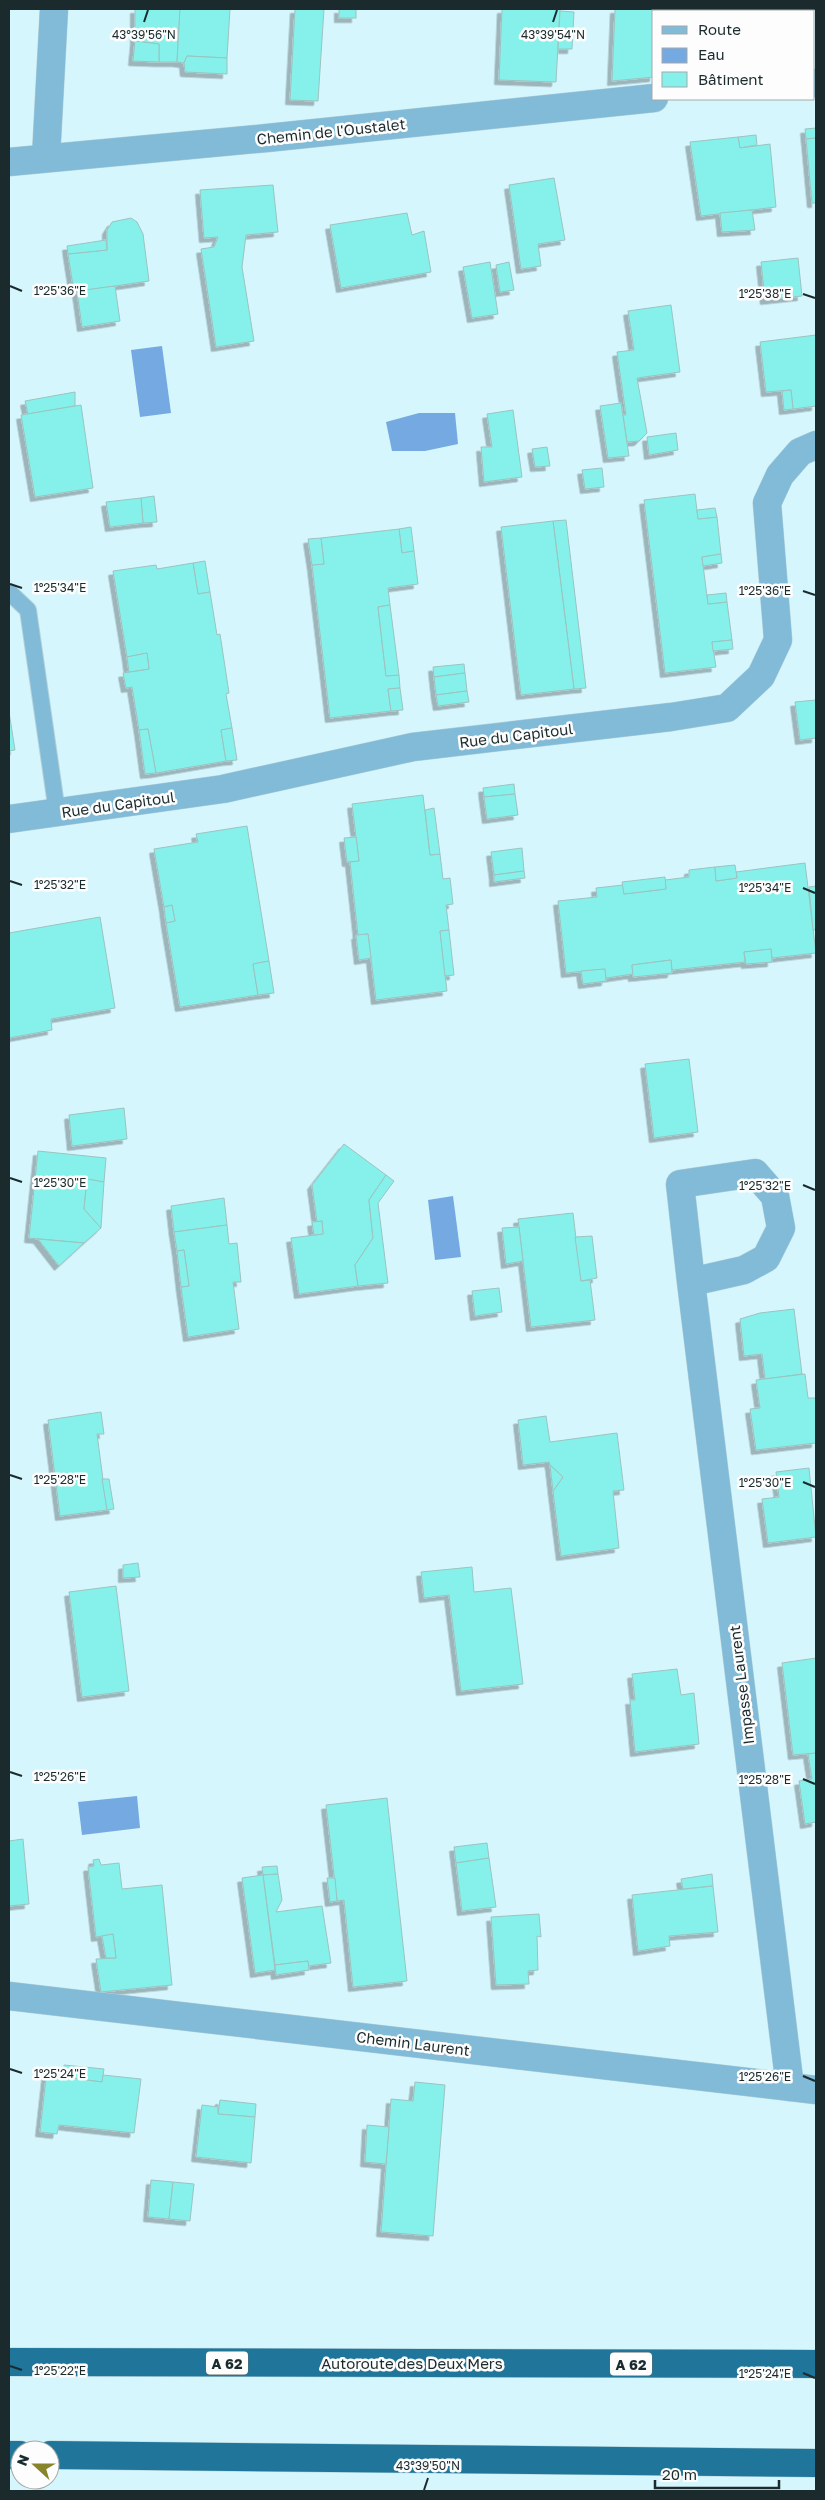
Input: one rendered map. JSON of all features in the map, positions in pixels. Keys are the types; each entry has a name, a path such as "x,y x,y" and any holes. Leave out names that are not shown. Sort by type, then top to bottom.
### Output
{"highway":[{"name":"Autoroute des Deux Mers","path":"9,2362 816,2364"},
{"path":"60,2455 816,2464"}],"street":[{"path":"46,157 54,9"},
{"name":"Chemin de l'Oustalet","path":"9,162 46,157 267,138 652,98"},
{"name":"Rue du Capitoul","path":"9,819 223,789 413,747 671,717 727,708 761,676 778,640 767,503 780,475 800,452 816,445"},
{"name":"Impasse Laurent","path":"692,1282 744,1270 766,1258 782,1228 776,1196 755,1173 680,1184 790,2087"},
{"name":"Chemin Laurent","path":"9,1996 816,2090"}],"lane":[{"path":"9,592 28,610 57,812"}],"water":[{"path":"162,346 171,413 140,417 131,350"},
{"path":"419,413 455,413 458,444 425,451 392,451 386,422"},
{"path":"453,1196 461,1257 435,1260 428,1200"},
{"path":"137,1796 140,1828 82,1835 78,1802"}],"building":[{"path":"135,9 180,9 177,62 159,62 159,44 135,41"},
{"path":"180,9 230,9 227,58 187,56 184,63 177,62"},
{"path":"295,9 324,9 318,101 290,100"},
{"path":"339,9 356,9 356,18 339,18"},
{"path":"502,9 560,9 556,82 499,80"},
{"path":"615,9 667,9 652,10 652,77 612,81"},
{"path":"560,11 574,12 572,49 558,49"},
{"path":"135,41 159,44 159,62 133,61"},
{"path":"187,56 227,58 227,74 185,72 184,63"},
{"path":"816,128 816,138 806,139 805,129"},
{"path":"756,135 757,145 740,148 738,137"},
{"path":"738,137 740,148 770,144 776,207 701,216 690,142"},
{"path":"816,138 816,203 812,203 806,139"},
{"path":"554,178 565,240 538,244 541,266 521,269 509,185"},
{"path":"273,185 278,232 246,235 242,267 254,341 216,347 201,249 214,247 218,237 204,238 200,190"},
{"path":"752,210 755,230 722,232 720,213"},
{"path":"407,213 412,235 424,231 431,272 341,288 330,225"},
{"path":"131,218 137,222 143,234 149,281 74,292 68,254 107,250 107,230 112,222"},
{"path":"106,240 107,250 68,254 67,246"},
{"path":"798,258 802,296 765,300 761,262"},
{"path":"490,262 498,314 472,318 463,267"},
{"path":"509,262 514,290 500,292 496,265"},
{"path":"115,286 120,321 82,327 77,291"},
{"path":"671,305 680,372 637,378 647,433 639,441 627,442 623,415 626,415 617,352 634,350 628,311"},
{"path":"816,335 816,406 793,409 791,390 766,392 760,342"},
{"path":"791,390 793,409 784,410 782,391"},
{"path":"75,392 75,406 28,414 25,401"},
{"path":"621,403 629,456 608,458 600,406"},
{"path":"81,405 93,488 35,497 21,415"},
{"path":"513,410 522,477 484,482 481,447 492,447 487,414"},
{"path":"676,433 678,450 649,455 647,437"},
{"path":"547,447 550,466 535,467 532,449"},
{"path":"602,468 604,487 585,489 582,470"},
{"path":"695,494 698,519 717,517 721,554 702,557 708,604 727,602 732,640 712,642 716,667 665,673 644,500"},
{"path":"154,496 157,522 143,523 141,498"},
{"path":"141,498 143,523 110,527 106,502"},
{"path":"715,508 717,517 698,519 697,510"},
{"path":"566,520 586,688 574,689 553,521"},
{"path":"553,521 574,689 521,695 501,527"},
{"path":"411,527 414,551 402,553 399,529"},
{"path":"399,529 402,553 414,551 418,584 388,588 390,605 378,607 386,676 399,675 400,688 388,689 391,711 330,718 312,565 324,564 321,538"},
{"path":"321,538 324,564 312,565 308,539"},
{"path":"721,554 722,563 703,566 702,557"},
{"path":"205,561 210,592 198,594 193,563"},
{"path":"193,563 198,594 210,592 217,635 220,634 229,693 226,694 232,728 221,730 226,761 156,773 148,729 139,730 132,687 126,688 123,673 149,669 147,653 127,657 113,571 156,565 157,569"},
{"path":"726,593 727,602 708,604 707,595"},
{"path":"390,605 399,675 386,676 378,607"},
{"path":"732,640 733,649 713,651 712,642"},
{"path":"147,653 149,669 129,672 127,657"},
{"path":"464,664 465,673 434,677 433,667"},
{"path":"465,673 467,691 436,695 434,677"},
{"path":"400,688 403,710 391,711 388,689"},
{"path":"467,691 469,702 438,706 436,695"},
{"path":"816,700 816,738 800,740 795,702"},
{"path":"9,712 15,750 9,751"},
{"path":"232,728 237,760 226,761 221,730"},
{"path":"148,729 156,773 145,774 139,730"},
{"path":"514,784 515,794 484,797 483,788"},
{"path":"515,794 518,815 487,819 484,797"},
{"path":"423,795 430,855 440,854 443,879 450,878 453,904 446,905 449,930 440,931 447,991 376,1000 368,934 358,935 350,862 359,861 352,804"},
{"path":"434,808 440,854 430,855 425,810"},
{"path":"247,826 269,961 253,964 258,995 180,1007 166,923 175,921 172,905 164,907 154,849 198,842 196,834"},
{"path":"356,837 359,861 347,862 344,838"},
{"path":"522,848 524,871 494,875 491,852"},
{"path":"805,863 816,953 772,958 771,949 744,952 745,962 672,970 671,960 632,965 633,974 606,978 605,969 566,973 558,901 597,897 596,888 623,885 624,894 666,889 665,880 689,877 689,870 715,867 716,881 737,878 736,872"},
{"path":"735,865 737,878 716,881 715,867"},
{"path":"524,871 525,878 494,882 494,875"},
{"path":"665,877 666,889 624,894 622,882"},
{"path":"816,886 816,930 813,930 809,887"},
{"path":"172,905 175,921 166,923 164,907"},
{"path":"100,917 115,1008 51,1019 52,1030 9,1038 9,933"},
{"path":"449,930 454,975 445,976 440,931"},
{"path":"368,934 371,958 359,960 356,935"},
{"path":"771,949 772,962 746,964 744,952"},
{"path":"671,960 672,973 633,977 632,965"},
{"path":"269,961 274,993 258,995 253,964"},
{"path":"605,969 606,981 583,984 581,971"},
{"path":"689,1059 698,1132 654,1138 645,1064"},
{"path":"124,1108 127,1139 72,1146 69,1115"},
{"path":"344,1144 386,1175 369,1200 373,1238 355,1265 358,1286 299,1294 291,1238 323,1234 322,1221 317,1222 312,1185"},
{"path":"38,1151 106,1158 104,1182 87,1179 84,1209 101,1228 84,1243 29,1238"},
{"path":"386,1175 394,1181 378,1203 388,1283 358,1286 355,1265 373,1238 369,1200"},
{"path":"87,1179 104,1182 101,1228 84,1209"},
{"path":"224,1198 227,1225 174,1232 171,1206"},
{"path":"573,1213 581,1281 590,1280 595,1320 531,1327 518,1219"},
{"path":"322,1221 323,1234 314,1235 312,1222"},
{"path":"227,1225 229,1244 237,1243 241,1282 233,1282 239,1329 188,1337 181,1287 189,1286 184,1250 177,1251 174,1232"},
{"path":"519,1227 523,1261 506,1264 502,1228"},
{"path":"592,1236 597,1278 581,1281 575,1237"},
{"path":"38,1239 84,1243 59,1266"},
{"path":"184,1250 189,1286 181,1287 177,1251"},
{"path":"499,1288 502,1312 475,1316 472,1291"},
{"path":"794,1309 802,1374 765,1379 762,1354 744,1356 740,1319 760,1313"},
{"path":"805,1374 808,1398 816,1398 816,1443 756,1450 750,1409 760,1408 756,1380"},
{"path":"101,1412 104,1434 97,1434 107,1510 60,1516 48,1420"},
{"path":"546,1416 550,1442 617,1433 624,1490 613,1491 619,1548 561,1556 553,1491 563,1477 549,1462 523,1465 518,1420"},
{"path":"550,1465 563,1477 553,1491"},
{"path":"809,1468 816,1537 768,1543 762,1499 779,1497 776,1472"},
{"path":"102,1479 109,1479 114,1509 107,1510"},
{"path":"138,1563 140,1577 123,1578 123,1565"},
{"path":"472,1567 474,1592 511,1588 523,1684 461,1691 449,1595 424,1598 421,1572"},
{"path":"116,1586 129,1691 82,1697 69,1592"},
{"path":"816,1658 816,1753 793,1755 782,1663"},
{"path":"677,1669 681,1695 694,1693 699,1744 635,1752 630,1700 635,1700 632,1674"},
{"path":"816,1753 816,1822 805,1824 799,1781 812,1779 808,1754"},
{"path":"387,1798 407,1981 353,1987 344,1900 337,1901 326,1805"},
{"path":"23,1839 29,1904 9,1906 9,1841"},
{"path":"487,1843 489,1858 456,1863 454,1847"},
{"path":"489,1858 496,1907 462,1911 456,1863"},
{"path":"99,1859 101,1865 119,1863 122,1889 162,1885 172,1985 101,1992 96,1959 116,1958 113,1934 96,1937 88,1867 94,1866 93,1860"},
{"path":"277,1866 278,1874 263,1875 262,1867"},
{"path":"278,1874 282,1900 276,1912 322,1906 331,1963 308,1966 308,1961 275,1965 263,1875"},
{"path":"712,1874 713,1886 683,1889 681,1879"},
{"path":"263,1875 275,1970 255,1973 242,1878"},
{"path":"327,1878 335,1878 337,1901 330,1902"},
{"path":"713,1886 718,1932 669,1936 670,1946 638,1951 632,1895"},
{"path":"539,1914 541,1937 537,1936 538,1970 528,1971 529,1984 496,1985 491,1917"},
{"path":"113,1934 116,1958 106,1958 102,1936"},
{"path":"308,1961 309,1970 276,1975 275,1965"},
{"path":"64,2065 104,2069 102,2082 64,2077"},
{"path":"47,2069 64,2070 64,2077 102,2082 103,2075 141,2079 134,2133 59,2125 57,2134 40,2132"},
{"path":"415,2082 445,2085 433,2236 381,2232 391,2099 413,2101"},
{"path":"220,2100 256,2104 255,2117 218,2114"},
{"path":"202,2105 218,2107 218,2114 255,2117 251,2163 196,2157"},
{"path":"367,2125 389,2127 386,2164 365,2162"},
{"path":"151,2180 173,2182 169,2219 148,2217"},
{"path":"173,2182 194,2184 190,2221 169,2219"}]}
